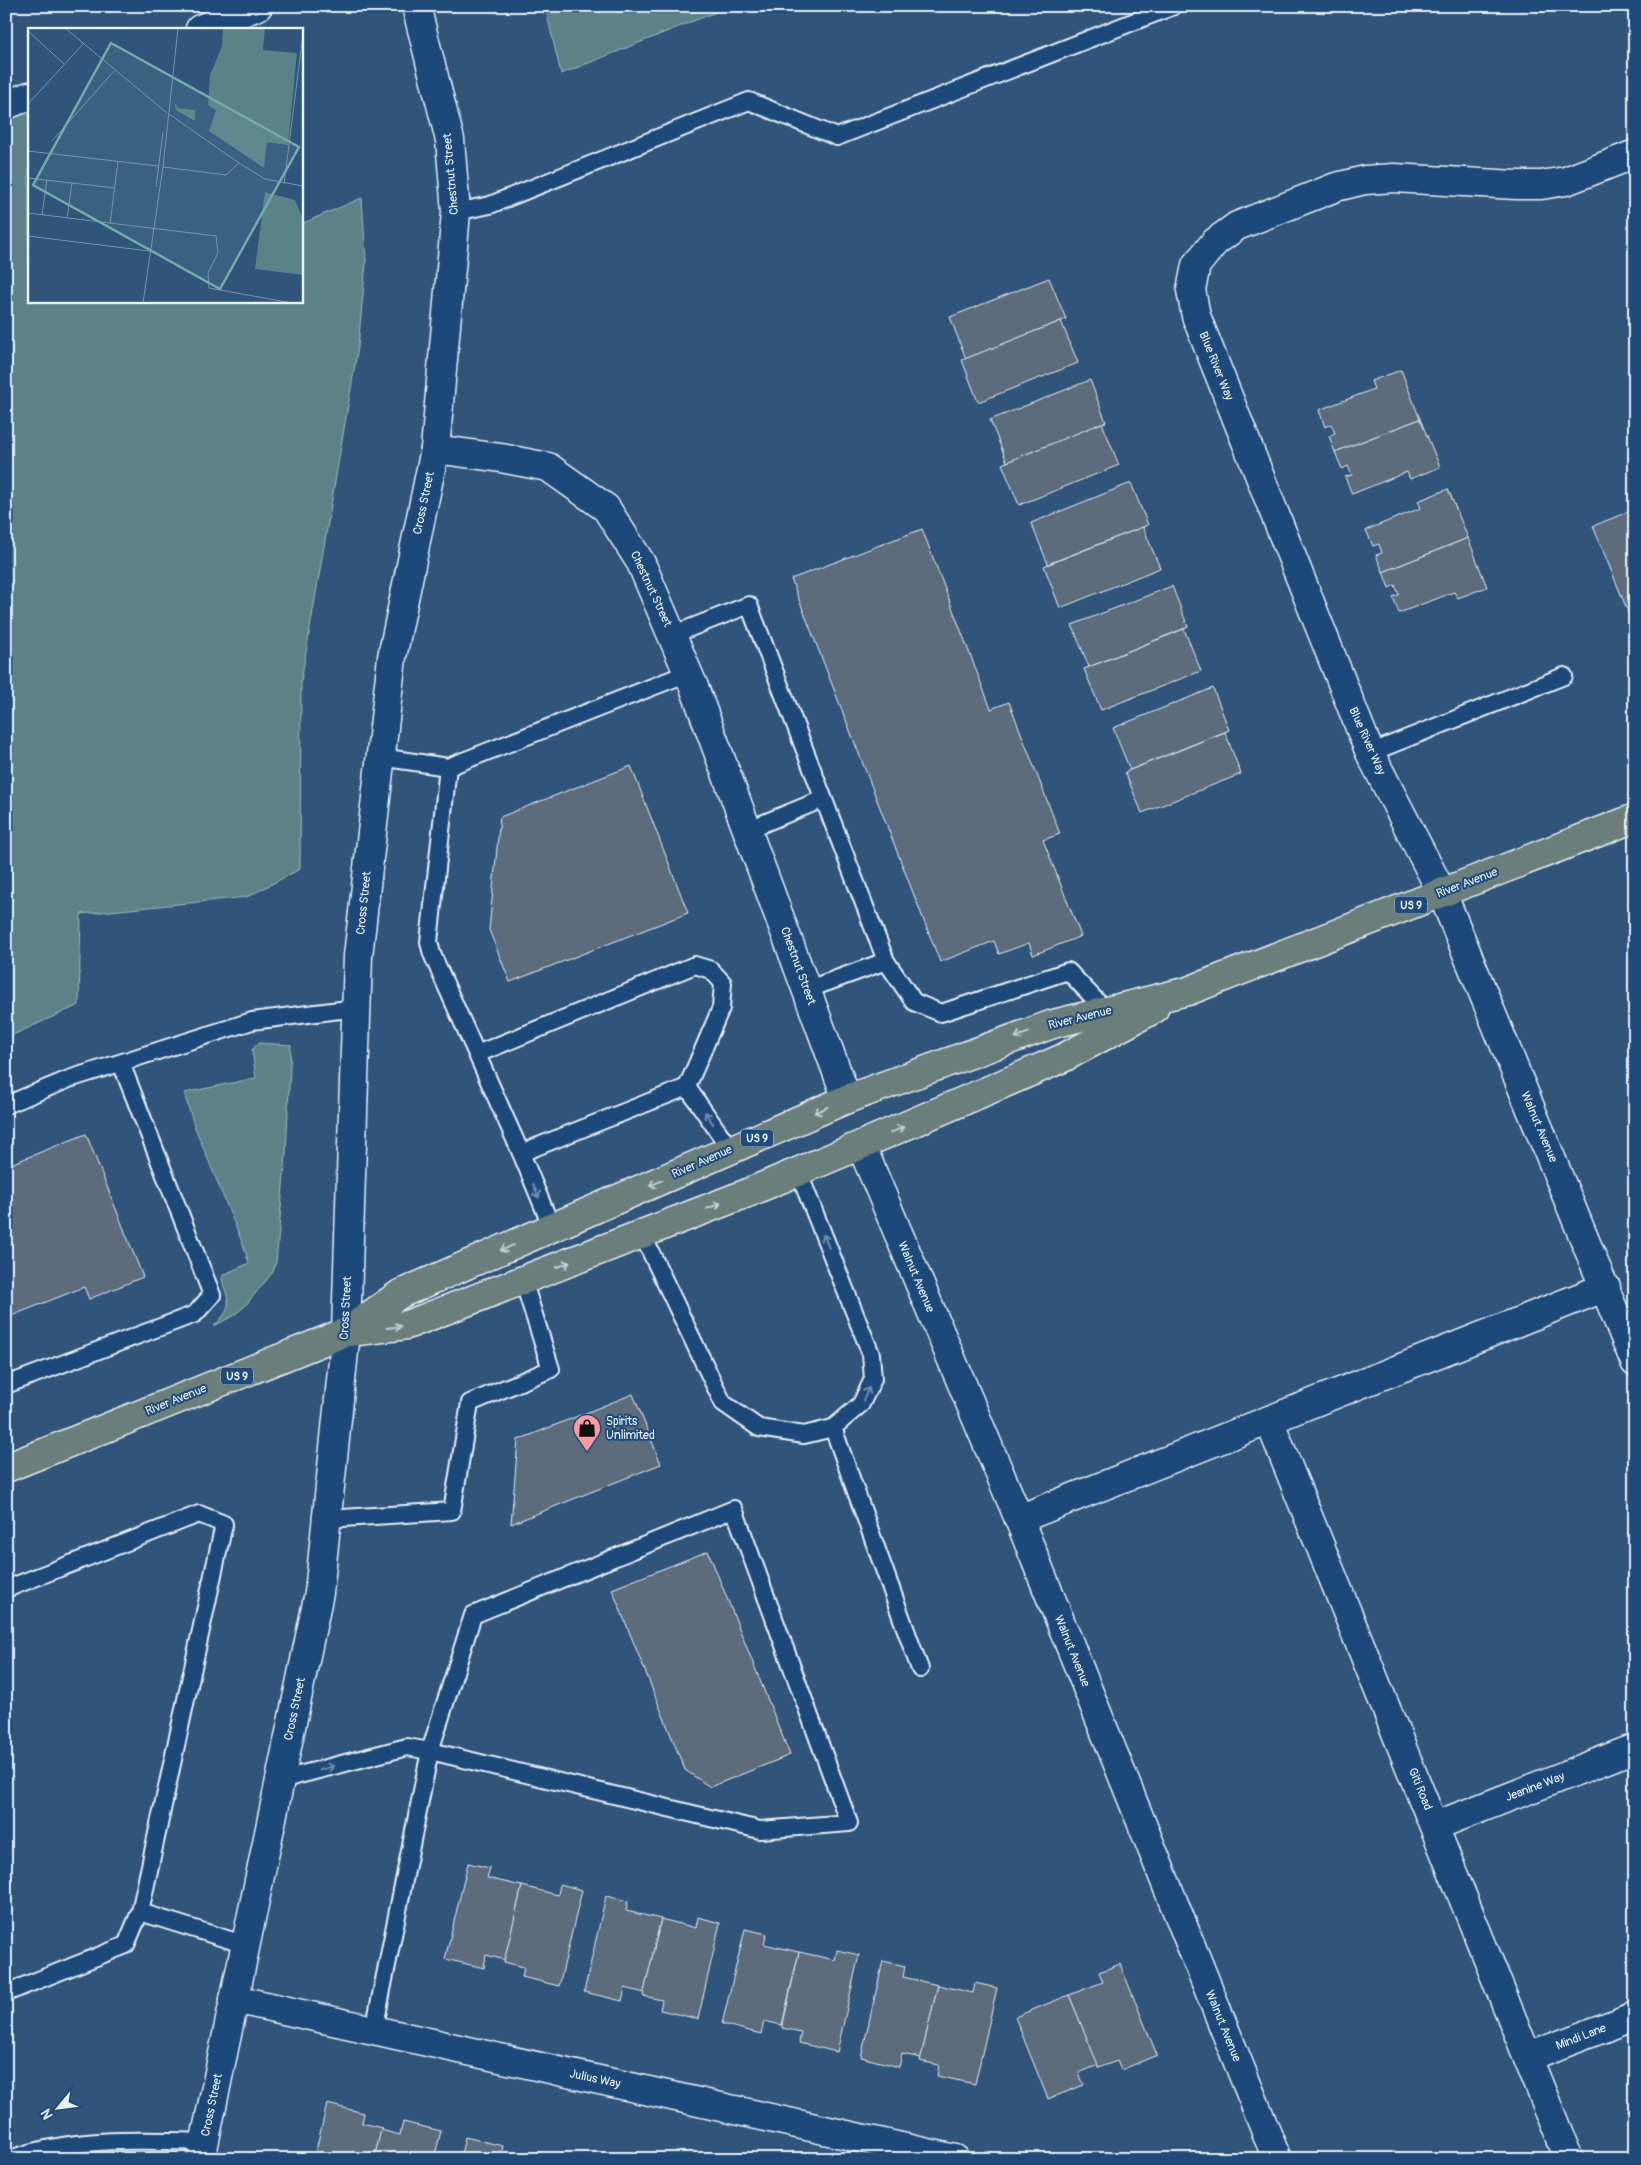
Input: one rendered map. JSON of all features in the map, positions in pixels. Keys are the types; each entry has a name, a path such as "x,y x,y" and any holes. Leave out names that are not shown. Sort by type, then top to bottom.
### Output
{"highway":[{"name":"River Avenue","path":"346,1332 407,1325 642,1234 861,1145 1063,1058 1188,991 1635,818"},
{"name":"River Avenue","path":"6,1468 346,1332 400,1294 847,1099 1052,1024 1188,991"}],"street":[{"path":"203,28 258,6"},
{"name":"Chestnut Street","path":"416,6 450,140 456,212 435,450 501,458 548,467 606,508 641,563 688,673 847,1099"},
{"path":"6,104 28,96"},
{"name":"Blue River Way","path":"1442,893 1370,753 1196,316 1191,290 1196,265 1215,242 1237,226 1336,187 1365,180 1394,178 1541,185 1566,181 1635,154"},
{"name":"Cross Street","path":"203,2150 319,1594 346,1332 358,956 392,658 435,450"},
{"name":"Walnut Avenue","path":"1442,893 1606,1287 1635,1362"},
{"name":"Walnut Avenue","path":"861,1145 1019,1519 1277,2159"},
{"path":"1019,1519 1606,1287"},
{"name":"Giti Road","path":"1270,1420 1569,2159"},
{"name":"Jeanine Way","path":"1435,1826 1635,1748"},
{"name":"Julius Way","path":"234,1999 956,2159"},
{"name":"Mindi Lane","path":"1528,2057 1635,2016"}],"lane":[{"path":"456,212 490,204 749,101 837,137 1174,6"},
{"path":"672,635 749,606 886,961 914,1002 941,1013 1068,971 1106,1011"},
{"path":"380,757 448,767 688,673"},
{"path":"1370,753 1564,676"},
{"path":"448,767 429,942 432,954 521,1153 552,1228"},
{"path":"747,830 823,799"},
{"path":"806,990 886,961"},
{"path":"477,1054 695,965 711,970 723,982 721,1008 687,1087 521,1153"},
{"path":"6,1105 69,1079 252,1021 356,1008"},
{"path":"6,1385 195,1314 212,1295 121,1063"},
{"path":"687,1087 731,1150"},
{"path":"642,1234 723,1403 759,1428 804,1436 832,1428 861,1404 873,1378 871,1354 798,1171"},
{"path":"327,1519 452,1511 470,1403 552,1369 524,1280"},
{"path":"832,1428 920,1669"},
{"path":"280,1780 407,1747 430,1751 760,1830 849,1823 734,1509 473,1615 430,1751 374,2030"},
{"path":"6,1589 199,1514 224,1524 140,1912 126,1945 6,1992"},
{"path":"140,1912 246,1945"},
{"path":"10,2159 27,2153 81,2143 137,2140 203,2150"}],"green space":[{"path":"545,6 731,6 561,74"},
{"path":"28,106 28,302 302,302 302,224 362,198 366,262 358,347 301,681 300,869 247,897 81,914 79,1005 6,1038 6,116"},
{"path":"258,1043 291,1045 286,1154 276,1262 273,1272 245,1306 233,1316 214,1326 223,1317 228,1304 222,1281 223,1275 249,1263 194,1125 184,1093 256,1078 252,1050"}],"building":[{"path":"1049,278 1066,319 966,359 950,317"},
{"path":"1061,321 1078,363 978,402 962,360"},
{"path":"1401,370 1420,419 1335,452 1329,436 1335,433 1331,424 1325,427 1319,410 1374,389 1371,381"},
{"path":"1090,380 1106,422 1007,462 990,420"},
{"path":"1420,419 1440,467 1410,479 1407,472 1352,494 1345,477 1352,475 1348,466 1342,469 1335,452"},
{"path":"1102,423 1119,465 1019,505 1002,464"},
{"path":"1131,483 1148,525 1048,564 1031,523"},
{"path":"1448,489 1468,538 1383,572 1376,555 1382,553 1379,544 1373,546 1366,530 1421,508 1418,501"},
{"path":"1635,509 1635,629 1593,526"},
{"path":"1143,527 1160,568 1060,608 1044,566"},
{"path":"922,529 991,709 1009,702 1060,834 1043,840 1081,936 1033,955 1029,943 999,954 994,941 940,962 791,579"},
{"path":"1468,538 1487,587 1458,598 1454,592 1399,613 1393,597 1399,595 1395,585 1389,588 1383,572"},
{"path":"1172,586 1188,627 1089,667 1072,625"},
{"path":"1184,629 1201,671 1101,710 1084,669"},
{"path":"1213,688 1229,730 1130,770 1113,728"},
{"path":"1225,732 1241,774 1142,813 1125,772"},
{"path":"631,766 688,913 510,982 489,930 500,817"},
{"path":"86,1134 143,1277 89,1299 84,1287 6,1318 6,1166"},
{"name":"Spirits Unlimited","path":"633,1394 661,1464 511,1524 518,1440"},
{"path":"708,1551 790,1755 710,1787 685,1770 612,1589"},
{"path":"468,1863 490,1868 487,1878 522,1886 505,1960 486,1955 484,1968 445,1959"},
{"path":"560,1884 582,1890 559,1986 522,1977 524,1967 504,1962 522,1886 558,1895"},
{"path":"606,1896 628,1901 626,1911 661,1919 644,1993 625,1988 622,2001 584,1992"},
{"path":"698,1917 720,1923 698,2019 660,2010 662,2000 643,1996 661,1919 696,1928"},
{"path":"745,1929 767,1934 764,1944 799,1952 782,2025 764,2021 761,2034 722,2024"},
{"path":"837,1950 859,1955 837,2052 799,2043 801,2032 782,2028 799,1952 835,1960"},
{"path":"883,1961 905,1966 903,1977 938,1985 921,2058 902,2054 899,2067 861,2057"},
{"path":"1120,1964 1157,2055 1121,2070 1117,2061 1098,2068 1069,1995 1103,1982 1099,1972"},
{"path":"975,1983 997,1988 975,2084 937,2076 939,2065 920,2061 938,1985 973,1993"},
{"path":"1069,1995 1098,2065 1079,2073 1084,2085 1048,2099 1015,2017"},
{"path":"327,2104 364,2113 362,2123 382,2128 374,2159 314,2159"},
{"path":"403,2122 441,2131 434,2159 374,2159 381,2130 400,2135"},
{"path":"465,2137 503,2146 501,2156 512,2159 460,2159"},
{"path":"541,2155 557,2159 541,2159"}],"place":[{"name":"Spirits Unlimited","path":"587,1452"}]}
